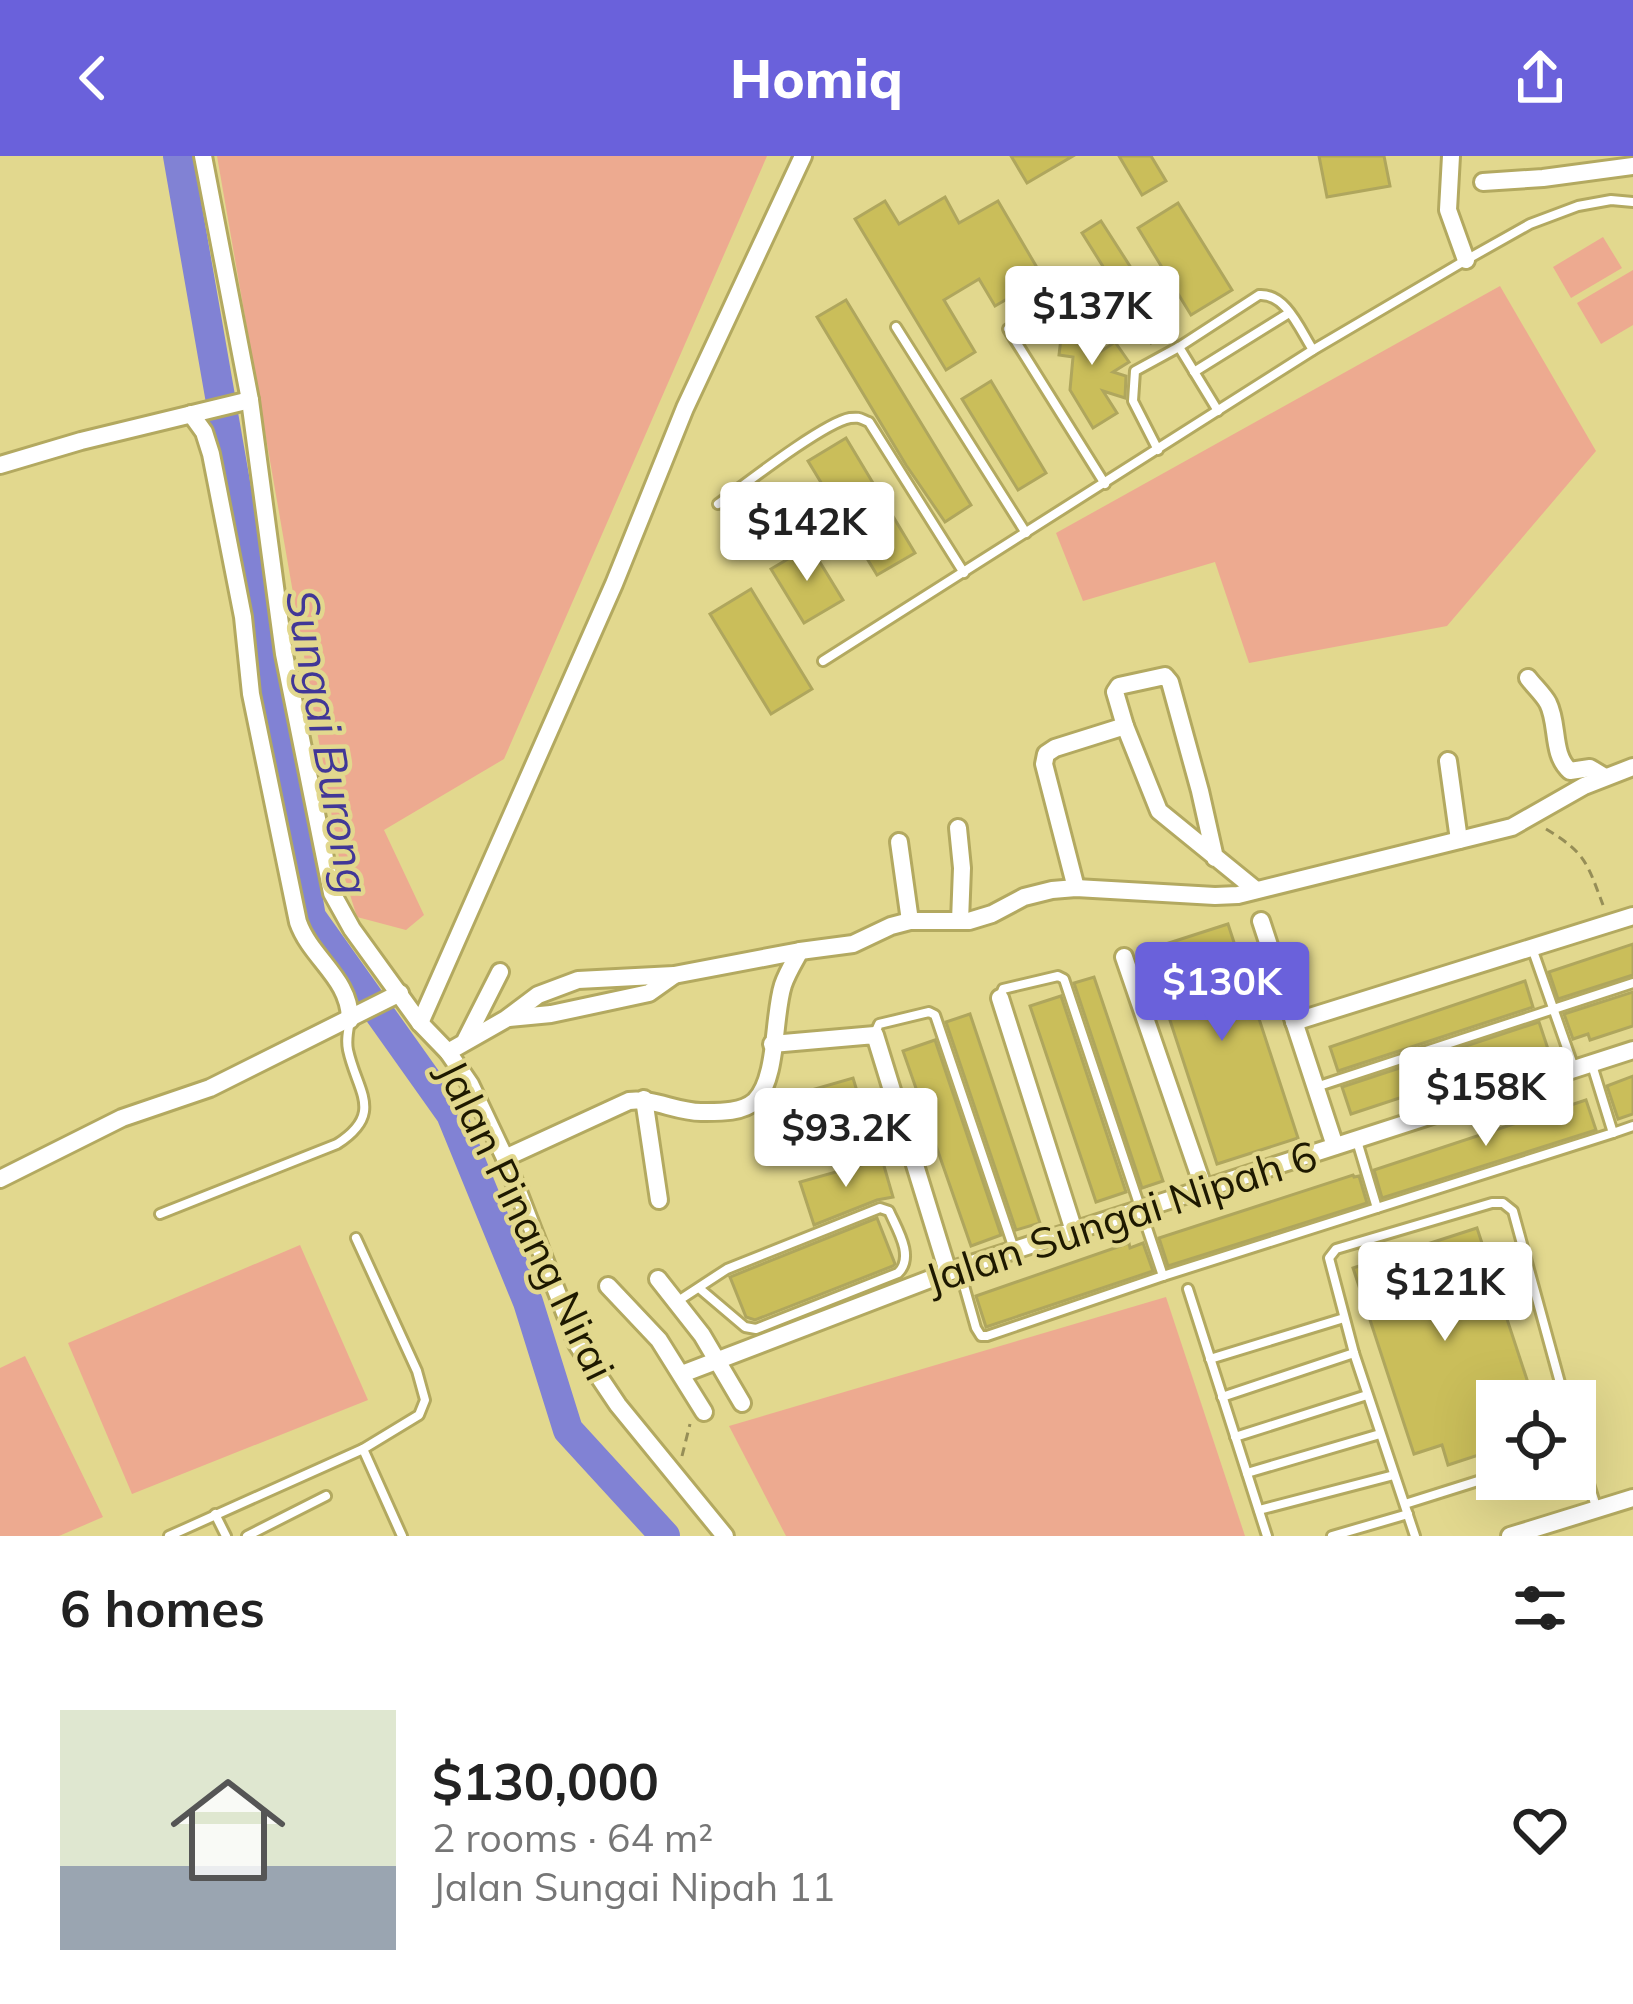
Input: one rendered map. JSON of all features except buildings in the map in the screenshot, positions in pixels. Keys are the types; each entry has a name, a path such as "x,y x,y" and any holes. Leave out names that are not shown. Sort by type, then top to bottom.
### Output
{"street":[{"name":"Jalan Pinang Nirai","path":"203,156 284,654 328,875 342,913 394,996 448,1052 470,1084 506,1158 578,1344 618,1405 725,1536"},
{"path":"420,1023 614,584 686,408 803,156"},
{"path":"1451,156 1448,210 1466,260"},
{"path":"1483,182 1633,166"},
{"path":"0,465 244,401"},
{"path":"198,412 211,454 242,617 251,694 298,922 310,946 341,983 352,1018"},
{"path":"1215,859 1170,682 1165,676 1116,688 1125,726 1159,811 1215,859 1256,890"},
{"path":"1528,678 1550,706 1564,767 1570,771 1590,768 1605,777"},
{"path":"1076,888 1044,764 1046,754 1125,726"},
{"path":"1448,761 1459,840"},
{"path":"448,1052 538,995 578,980 674,975 853,944 910,921 960,921 992,914 1036,893 1076,888 1230,896 1512,827 1630,768 1633,788"},
{"path":"958,827 960,921"},
{"path":"899,842 910,921"},
{"path":"1294,1022 1633,916"},
{"path":"1261,921 1335,1146"},
{"path":"506,1158 611,1107 644,1099 685,1111 745,1108 767,1080 782,988 800,951"},
{"path":"1124,957 1204,1189"},
{"path":"466,1040 500,972"},
{"path":"506,1018 551,1014 649,993 674,975"},
{"path":"0,1179 122,1118 210,1088 394,996"},
{"path":"1000,998 1074,1231"},
{"path":"772,1044 875,1035 953,1270"},
{"name":"Jalan Sungai Nipah 6","path":"682,1374 953,1270 1633,1050"},
{"path":"644,1099 659,1200"},
{"path":"793,1150 900,1114"},
{"path":"658,1279 702,1335 742,1403"},
{"path":"608,1286 659,1340 700,1406"},
{"path":"1510,1536 1633,1498"}],"lane":[{"path":"823,661 1313,350 1466,260 1530,224 1578,206 1633,202"},
{"path":"1158,450 1132,401 1135,371 1259,296 1277,298 1313,350"},
{"path":"1194,372 1288,313"},
{"path":"896,326 1026,534"},
{"path":"1008,329 1105,484"},
{"path":"1179,347 1218,411"},
{"path":"718,504 844,419 859,418 868,422 964,572"},
{"path":"1532,948 1553,1008 1613,1133"},
{"path":"1000,998 1003,989 1058,976 1064,979 1162,1276"},
{"path":"1316,1087 1633,983"},
{"path":"875,1035 880,1024 928,1012 934,1015 1014,1250"},
{"path":"160,1214 353,1134 365,1104 349,1056 352,1018"},
{"path":"953,1270 976,1328 987,1336 1633,1126"},
{"path":"1356,1139 1377,1208"},
{"path":"1414,1536 1344,1318 1329,1258 1336,1250 1503,1203 1513,1210 1559,1380"},
{"path":"677,1302 727,1269 880,1208 889,1211 907,1257 898,1273 756,1329 745,1327 699,1288"},
{"path":"169,1536 363,1449 419,1415 425,1400 418,1371 356,1238"},
{"path":"1188,1289 1267,1536"},
{"path":"1210,1359 1344,1318"},
{"path":"1222,1397 1354,1354"},
{"path":"1235,1437 1367,1395"},
{"path":"1247,1473 1380,1434"},
{"path":"363,1449 402,1536"},
{"path":"1259,1510 1394,1474"},
{"path":"1332,1536 1476,1483"},
{"path":"247,1536 326,1496"},
{"path":"1594,1500 1597,1510"},
{"path":"215,1514 226,1536"},
{"path":"387,1536 396,1522"}],"path":[{"path":"1529,819 1581,854 1611,923"},
{"path":"677,1475 700,1406"}],"shaded area":[{"path":"217,156 767,156 504,759 384,830 424,915 406,930 357,917 340,863"},
{"path":"1603,237 1622,268 1571,298 1553,267"},
{"path":"1633,270 1633,325 1601,344 1577,303"},
{"path":"1500,286 1596,451 1447,626 1249,663 1215,562 1083,601 1056,533"},
{"path":"300,1245 368,1400 132,1494 68,1343"},
{"path":"1166,1297 1245,1536 786,1536 729,1426"},
{"path":"25,1356 103,1517 59,1536 0,1536 0,1368"}],"waterway":[{"name":"Sungai Burong","path":"178,156 311,917 451,1114 528,1302 568,1430 665,1536"}]}
